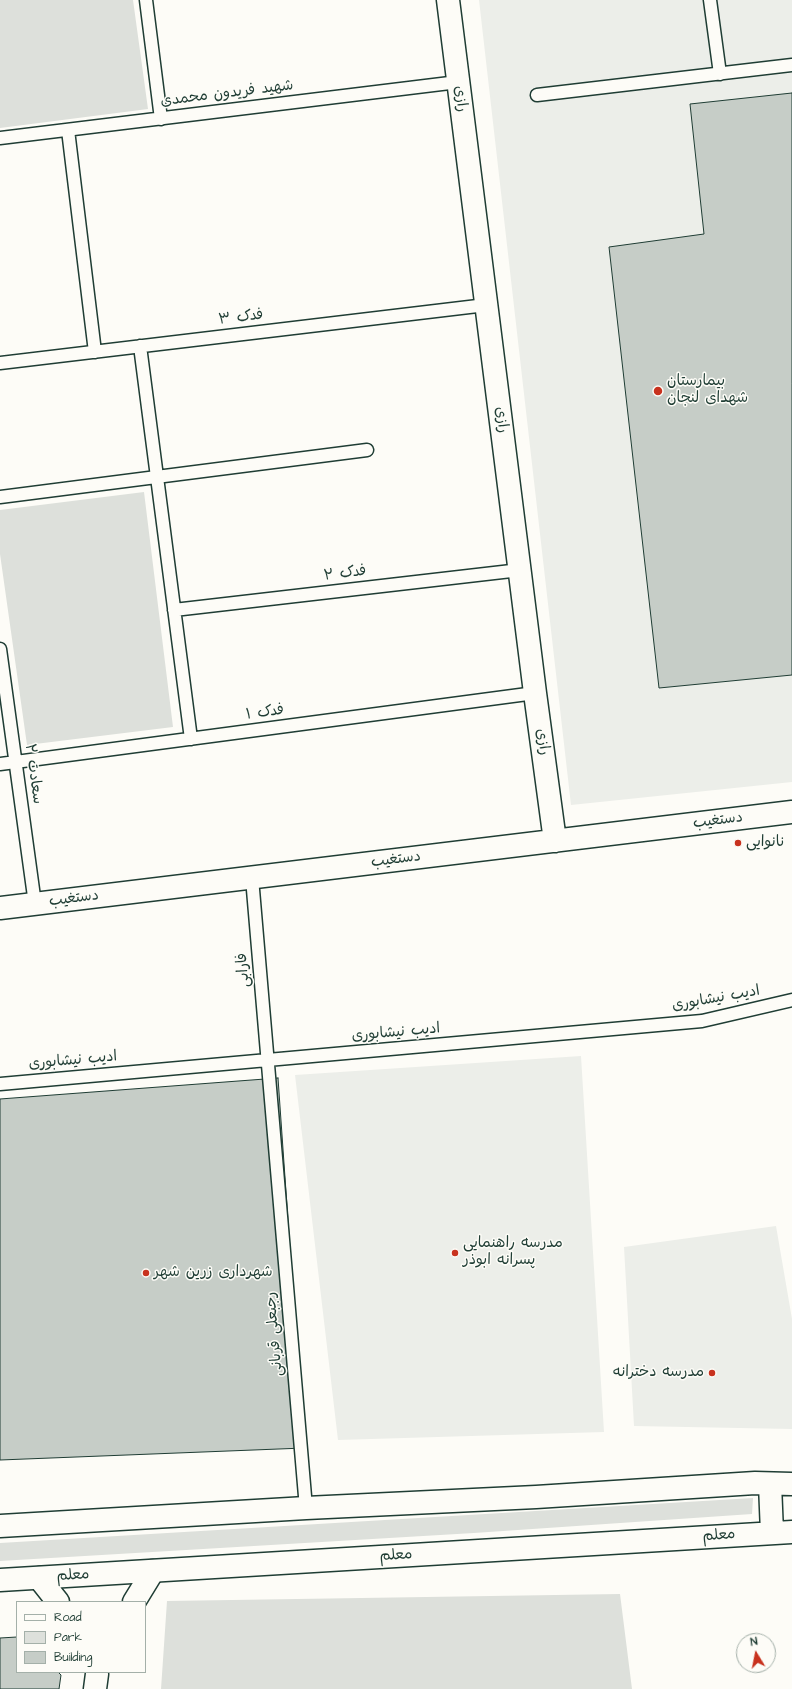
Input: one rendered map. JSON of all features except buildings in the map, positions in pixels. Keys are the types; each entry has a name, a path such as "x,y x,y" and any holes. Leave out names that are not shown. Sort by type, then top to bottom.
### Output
{"street":[{"name":"رازی","path":"448,0 535,694 555,841"},
{"name":"دستغیب","path":"0,908 792,812"},
{"path":"0,1526 306,1508 536,1498 755,1483 792,1484"},
{"path":"770,1484 782,1532"},
{"name":"معلم","path":"0,1580 782,1532"},
{"path":"135,1601 153,1571"},
{"path":"39,1578 57,1601"}],"lane":[{"path":"146,0 161,119"},
{"path":"710,0 720,74"},
{"path":"537,95 792,65"},
{"name":"شهید فریدون محمدی","path":"0,138 458,82"},
{"path":"68,130 95,352"},
{"name":"فدک ۳","path":"0,363 486,305"},
{"path":"140,346 191,739"},
{"path":"0,497 367,450"},
{"name":"فدک ۲","path":"174,610 520,570"},
{"name":"سعادت ۲","path":"0,649 35,904"},
{"name":"فدک ۱","path":"0,764 535,694"},
{"name":"فارابی","path":"252,878 268,1060"},
{"name":"ادیب نیشابوری","path":"0,1084 702,1021 792,1000"},
{"name":"رجبعلی قربانی","path":"268,1060 306,1508"}],"shaded area":[{"name":"بیمارستان شهدای لنجان","path":"479,0 792,0 792,782 571,805"},
{"name":"مدرسه راهنمایی پسرانه ابوذر","path":"581,1056 604,1432 338,1440 295,1075"},
{"name":"مدرسه دخترانه","path":"776,1226 792,1319 792,1429 634,1426 624,1247"}],"green space":[{"path":"0,0 133,0 148,109 0,128"},
{"path":"144,492 173,727 27,745 0,554 0,510"},
{"path":"753,1498 752,1514 474,1533 0,1561 0,1543"},
{"path":"620,1594 632,1689 161,1689 167,1601"}],"place":[{"name":"بیمارستان شهدای لنجان","path":"658,391"},
{"name":"نانوایی","path":"738,843"},
{"name":"مدرسه راهنمایی پسرانه ابوذر","path":"455,1253"},
{"name":"شهرداری زرین شهر","path":"146,1273"},
{"name":"مدرسه دخترانه","path":"712,1373"}]}
